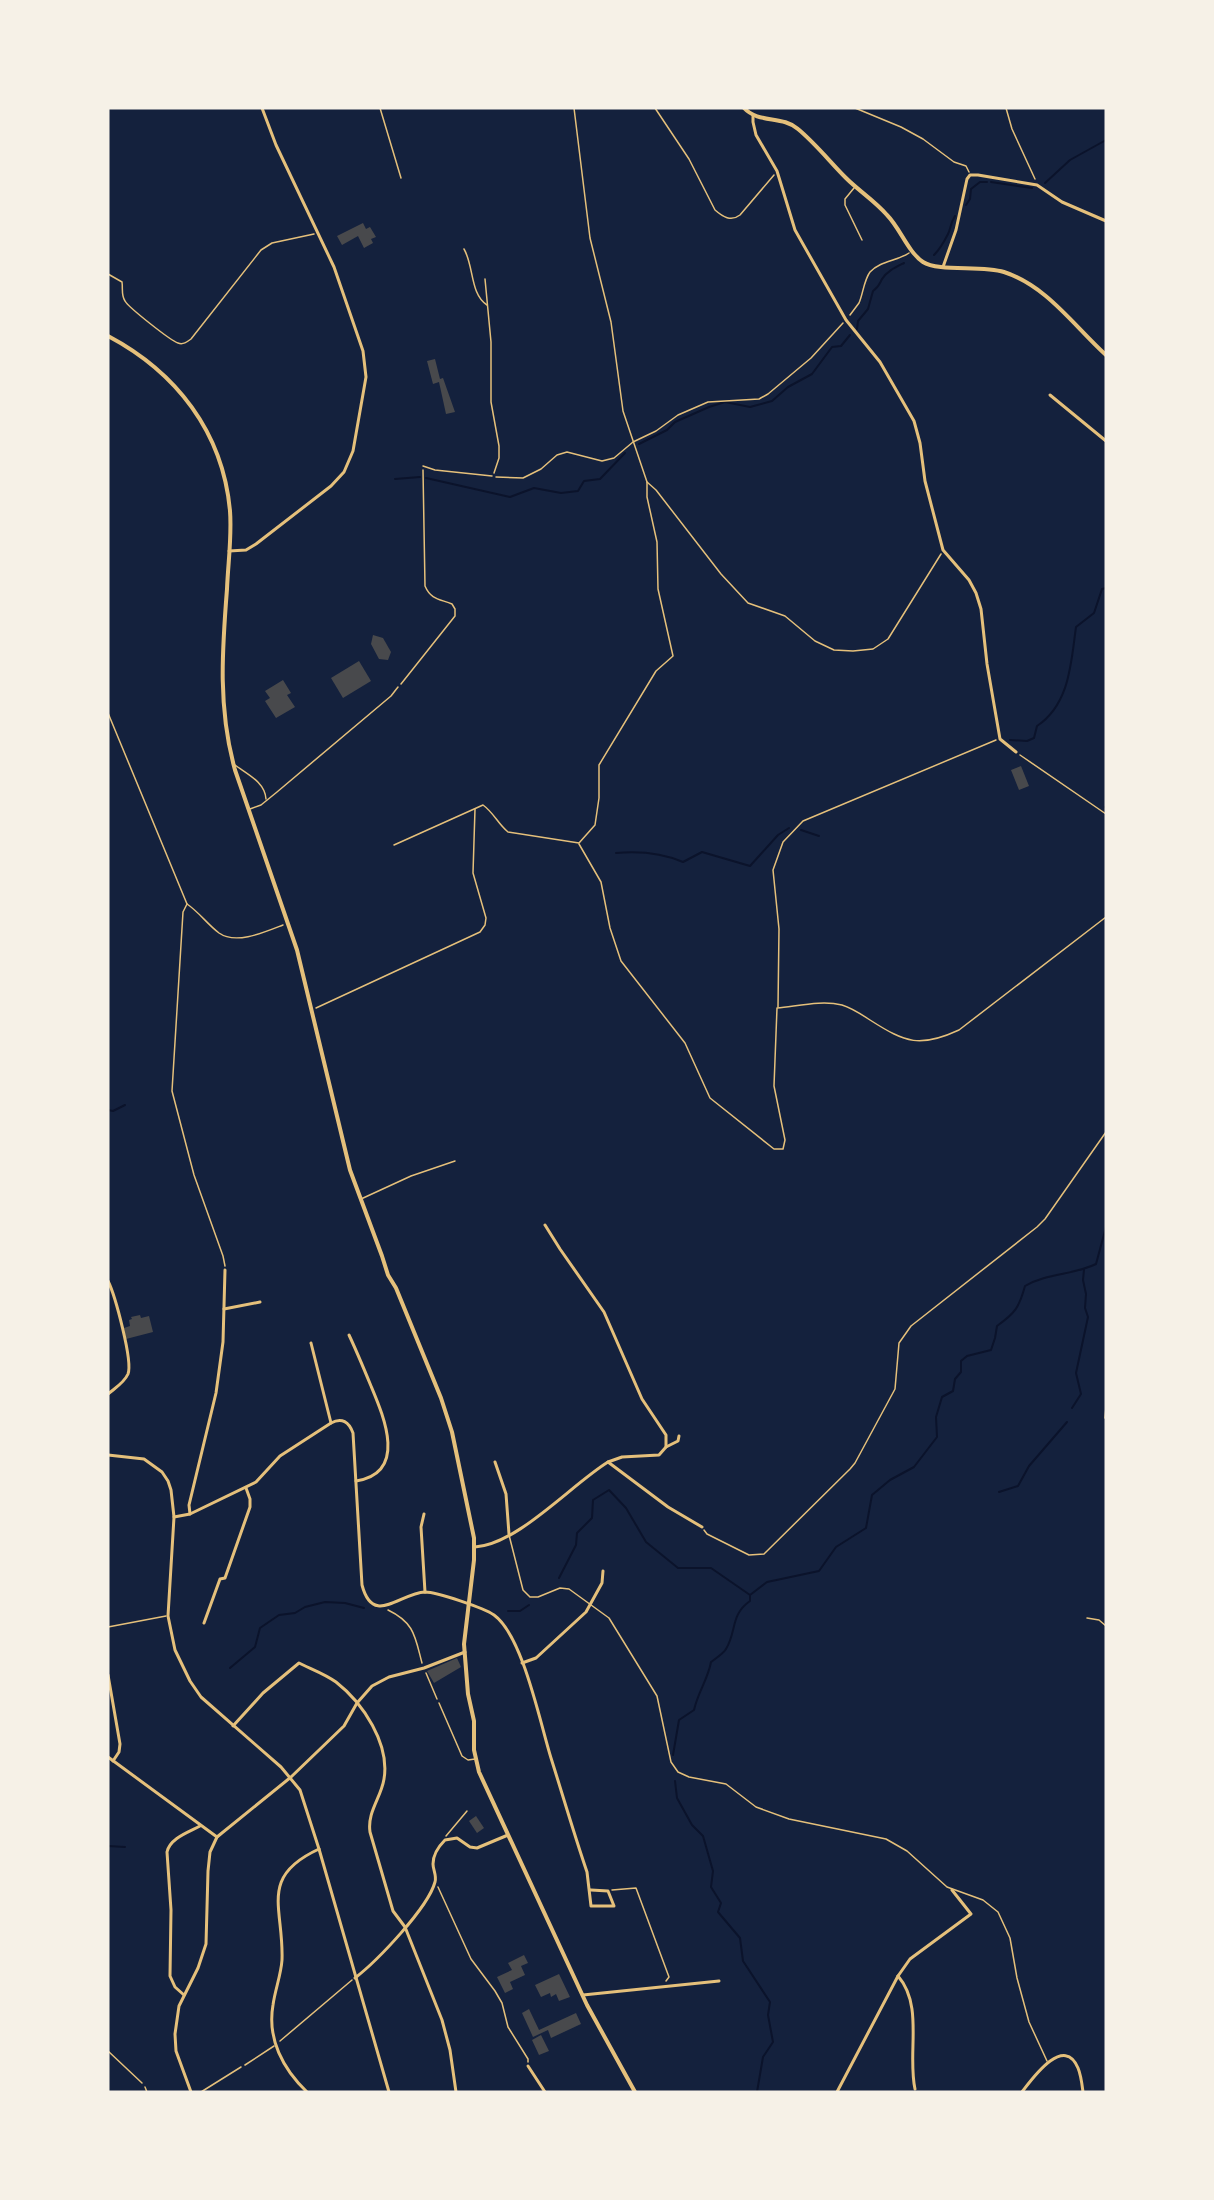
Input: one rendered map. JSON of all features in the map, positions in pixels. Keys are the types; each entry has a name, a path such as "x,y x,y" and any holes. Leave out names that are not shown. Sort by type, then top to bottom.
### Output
{"main road":[{"path":"744,108 753,115 794,125 813,141 887,215 902,233 912,251 926,264 995,270 1023,279 1043,294 1106,355"},
{"path":"108,336 133,349 166,376 182,394 206,430 219,460 230,511 221,686 225,724 234,764 295,941 350,1170 388,1275 399,1295 441,1398 456,1448 475,1547 464,1634 468,1694 474,1721 479,1772 583,1995 635,2092"}],"street":[{"path":"229,551 246,550 265,538 337,481 352,457 366,387 366,365 347,302 319,233 276,145 262,108"},
{"path":"753,115 756,135 777,171 795,230 846,320 880,362 914,421 920,443 925,481 943,550 969,580 981,609 987,664 1000,739 1016,752"},
{"path":"943,267 956,230 967,179 970,175 1037,185 1062,202 1106,221"},
{"path":"1050,395 1106,441"},
{"path":"545,1225 604,1312 642,1399 666,1435 666,1447"},
{"path":"190,1515 189,1505 216,1393 223,1342 225,1270"},
{"path":"108,1281 117,1303 129,1371 123,1381 108,1394"},
{"path":"224,1309 260,1302"},
{"path":"349,1335 385,1421 388,1438 386,1459 379,1470 367,1480 356,1481"},
{"path":"311,1343 331,1423"},
{"path":"174,1517 190,1515 246,1488 261,1478 280,1456 336,1420 350,1425 353,1433 364,1596 373,1605 381,1606 425,1592 488,1611 504,1624 522,1663 587,1872 591,1890 591,1906 614,1906 608,1891 591,1890"},
{"path":"475,1547 490,1545 527,1523 608,1462 622,1457 659,1455 666,1447 678,1441 679,1436"},
{"path":"108,1455 144,1459 162,1472 171,1490 174,1517 168,1616 175,1650 190,1681 206,1702 291,1777 300,1790 389,2092"},
{"path":"495,1461 506,1494 509,1534"},
{"path":"608,1462 668,1507 702,1527"},
{"path":"204,1623 220,1579 225,1578 250,1507 246,1488"},
{"path":"424,1514 421,1537 425,1592"},
{"path":"522,1663 536,1658 586,1612 602,1582 603,1571"},
{"path":"191,2092 176,2051 175,2034 179,2006 198,1968 206,1944 208,1871 210,1852 217,1837 291,1777 344,1725 357,1703 372,1686 389,1677 424,1668 465,1652"},
{"path":"233,1726 263,1693 299,1663 336,1682 357,1703 370,1723 383,1753 385,1776 369,1822 393,1911 405,1928 442,2020 450,2050 456,2092"},
{"path":"108,1675 120,1744 119,1752 113,1761"},
{"path":"108,1757 217,1837"},
{"path":"184,1995 175,1987 170,1976 171,1910 167,1852 169,1844 200,1826"},
{"path":"355,1978 371,1965 424,1905 435,1884 433,1864 436,1851 445,1839 457,1838 477,1848 508,1835"},
{"path":"307,2092 288,2069 275,2046 272,2016 282,1960 277,1912 282,1880 293,1864 319,1849"},
{"path":"837,2092 898,1976 910,1959 970,1914 952,1890"},
{"path":"898,1976 905,1984 909,2000 914,2038 911,2064 915,2089"},
{"path":"583,1995 719,1981"},
{"path":"1022,2092 1047,2062 1061,2056 1067,2056 1074,2061 1079,2069 1083,2092"},
{"path":"528,2066 545,2092"}],"lane":[{"path":"856,186 845,199 845,205 862,240"},
{"path":"423,466 435,470 492,476"},
{"path":"249,810 266,800 348,734 398,687"},
{"path":"234,764 261,786 266,792 266,800"},
{"path":"360,1200 411,1176 455,1161"},
{"path":"509,1534 523,1590 530,1597 538,1597 560,1588 569,1589 609,1618 657,1696 671,1762 678,1772 689,1777 726,1784 756,1807 789,1819 886,1839 908,1851 952,1890 983,1900 998,1912 1004,1920 1010,1938 1017,1978 1029,2022 1047,2062"},
{"path":"108,1627 168,1616"},
{"path":"439,1703 462,1756 468,1760 476,1759"},
{"path":"244,2065 275,2046"},
{"path":"146,2087 147,2092"}],"path":[{"path":"380,108 401,178"},
{"path":"574,108 590,238 611,322 623,411 647,482 647,497 657,542 658,589 673,657 656,671 599,765 599,798 595,825 579,843"},
{"path":"655,108 689,159 715,210 727,218 736,218 740,215 777,171"},
{"path":"855,108 923,139 944,156 966,166 970,175"},
{"path":"1006,108 1012,129 1035,176 1037,185"},
{"path":"108,274 122,282 122,293 126,303 179,344 185,344 261,250 272,243 319,233"},
{"path":"464,249 471,265 474,284 482,301 489,305"},
{"path":"485,279 489,305 491,402 499,446 497,468 492,476 523,478 541,469 557,455 567,452 602,461 614,458 633,442 656,431 678,415 708,402 729,399 747,401 759,399 768,394 811,358 837,332 858,305 868,274 872,270 912,251"},
{"path":"398,687 455,616 452,603 436,599 429,594 425,586 423,466"},
{"path":"647,482 656,490 721,574 748,603 785,616 815,641 834,650 873,649 888,639 943,550"},
{"path":"108,713 187,904 226,937 237,938 282,926"},
{"path":"579,843 601,882 610,928 621,962 685,1043 710,1098 774,1149 783,1149 785,1140 774,1086 779,929 773,870 783,842 803,820 1000,739"},
{"path":"1016,752 1106,814"},
{"path":"394,845 483,805 492,812 499,825 508,832 579,843"},
{"path":"312,1010 480,932 485,925 486,918 473,873 475,808"},
{"path":"187,904 183,912 172,1090 194,1175 223,1256 225,1270"},
{"path":"777,1008 816,1004 839,1005 855,1011 900,1038 912,1041 938,1040 959,1030 1106,917"},
{"path":"702,1527 707,1534 749,1555 764,1554 777,1543 855,1463 895,1389 899,1343 911,1326 1046,1219 1106,1132"},
{"path":"1105,1418 1106,1407"},
{"path":"381,1606 405,1619 415,1634 424,1668 439,1703"},
{"path":"1087,1618 1099,1620 1106,1626"},
{"path":"445,1839 446,1834 467,1811"},
{"path":"435,1884 440,1890 471,1959 502,2003 508,2027 528,2059 528,2066"},
{"path":"608,1891 622,1887 636,1888 669,1977 663,1987"},
{"path":"275,2046 355,1978"},
{"path":"108,2051 146,2087"},
{"path":"201,2092 244,2065"}],"building":[{"path":"363,223 366,229 370,227 376,237 371,239 373,243 364,248 358,236 342,245 337,236"},
{"path":"435,359 440,379 443,378 455,412 446,414 439,382 433,384 427,361"},
{"path":"373,635 383,638 391,652 388,660 379,659 371,644"},
{"path":"359,661 371,681 343,698 331,678"},
{"path":"283,680 291,693 287,695 295,707 276,718 265,701 270,698 265,691"},
{"path":"1021,766 1029,786 1019,790 1011,770"},
{"path":"140,1315 141,1318 149,1316 153,1332 126,1339 124,1328 130,1326 131,1317"},
{"path":"457,1658 461,1667 434,1683 427,1671"},
{"path":"476,1816 484,1828 477,1833 469,1821"},
{"path":"524,1955 528,1963 521,1966 525,1975 510,1982 513,1989 505,1993 497,1977 512,1970 508,1963"},
{"path":"559,1974 570,1997 559,2001 556,1994 551,1997 550,1993 541,1997 535,1985"},
{"path":"529,2009 539,2030 576,2013 581,2024 551,2038 548,2030 533,2037 522,2013"},
{"path":"541,2035 549,2051 539,2055 532,2040"}],"waterway":[{"path":"1045,183 1070,160 1106,140"},
{"path":"966,205 970,199 971,189 980,182 987,182"},
{"path":"991,182 1032,188"},
{"path":"934,255 945,240 955,216"},
{"path":"857,329 858,321 868,309 873,291 886,274 904,263"},
{"path":"639,444 667,430 675,422 709,407 725,402 750,407 772,401 788,387 812,374 832,347 841,346 850,335"},
{"path":"426,478 510,497 534,488 561,493 578,491 584,481 600,479 625,453"},
{"path":"395,479 420,477"},
{"path":"1010,740 1027,741 1034,738 1037,726 1056,706 1067,681 1076,627 1094,613 1102,589 1106,588"},
{"path":"616,853 650,853 683,862 702,852 750,866 778,835 789,828"},
{"path":"801,830 819,836"},
{"path":"108,1110 113,1111 125,1105"},
{"path":"673,1755 679,1720 694,1710 711,1662 726,1649 739,1612 750,1601 750,1595 767,1582 819,1571 836,1547 866,1528 872,1495 890,1480 914,1467 937,1437 936,1417 942,1397 953,1391 955,1379 961,1372 961,1361 967,1356 991,1350 997,1326 1015,1309 1021,1300 1025,1286 1096,1264 1106,1227"},
{"path":"1072,1408 1081,1394 1076,1373 1088,1317 1085,1308 1084,1270"},
{"path":"999,1492 1018,1486 1029,1466 1067,1422"},
{"path":"559,1578 576,1545 577,1533 592,1518 593,1500 609,1490 626,1508 646,1542 678,1568 711,1568 750,1595"},
{"path":"230,1668 255,1647 260,1628 279,1615 295,1613 305,1607 325,1602 345,1603 364,1608"},
{"path":"508,1611 520,1611 529,1605"},
{"path":"675,1781 677,1798 692,1825 703,1836 713,1871 711,1887 721,1903 718,1912 740,1938 743,1961 770,2002 768,2015 773,2042 763,2057 757,2092"},
{"path":"108,1846 125,1847"}]}
